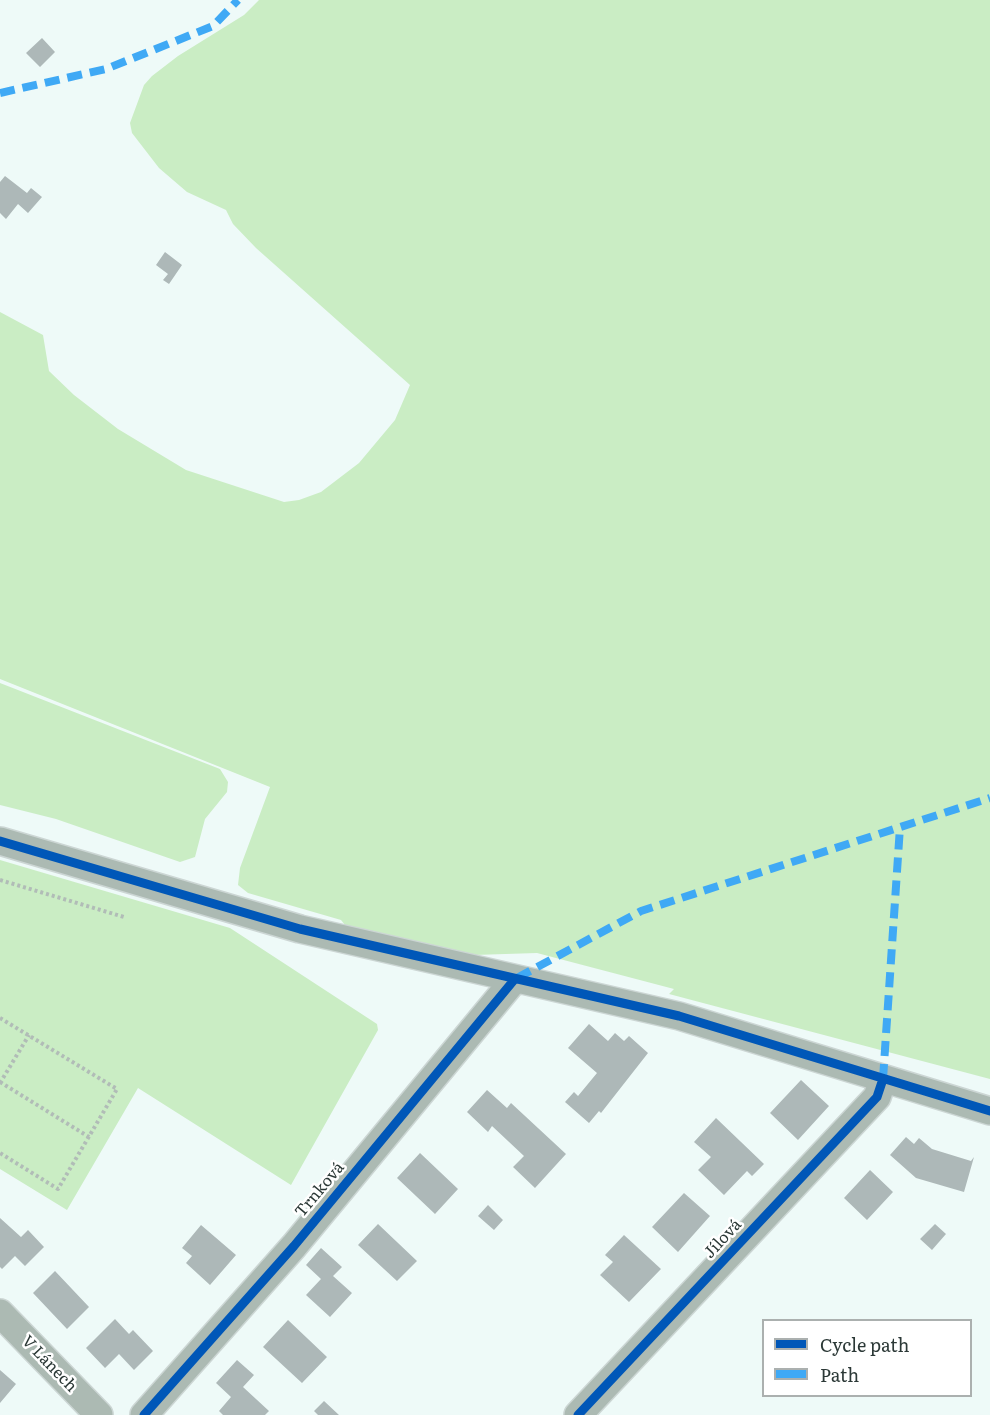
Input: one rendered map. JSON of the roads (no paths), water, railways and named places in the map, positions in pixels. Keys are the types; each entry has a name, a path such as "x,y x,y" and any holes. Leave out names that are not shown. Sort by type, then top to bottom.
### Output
{"street":[{"path":"0,841 300,929 514,980 680,1016 990,1111"},
{"name":"Trnková","path":"144,1415 294,1246 514,980"},
{"name":"Jílová","path":"578,1415 877,1097 883,1078"},
{"name":"V Lánech","path":"0,1313 99,1415"}]}
